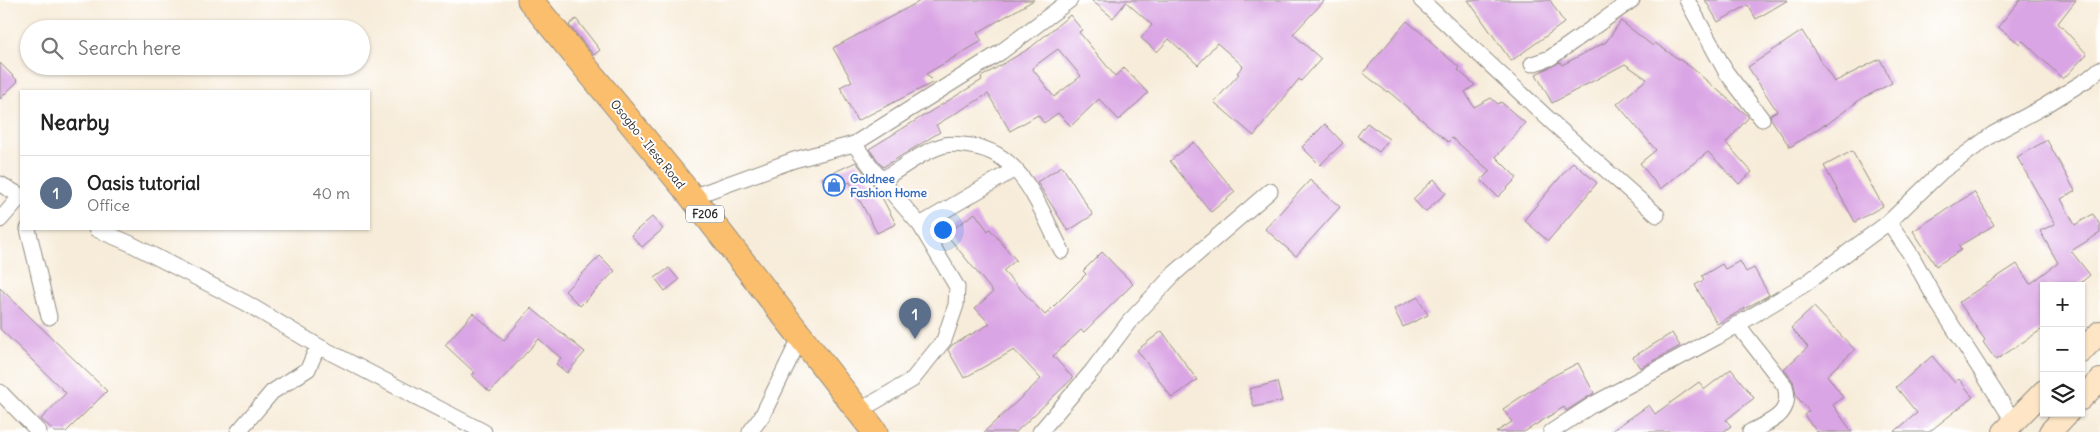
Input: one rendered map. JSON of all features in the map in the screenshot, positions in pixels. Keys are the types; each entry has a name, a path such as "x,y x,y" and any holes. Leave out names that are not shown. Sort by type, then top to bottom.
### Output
{"main road":[{"name":"Osogbo - Ilesa Road","path":"530,0 692,197 875,432"},
{"path":"2085,348 2100,332"},
{"path":"2085,395 2100,380"},
{"path":"2009,427 2040,395"},
{"path":"2050,432 2064,417"}],"street":[{"path":"692,197 794,160 854,144 1000,52 1070,0"},
{"path":"1421,0 1555,125 1657,215"},
{"path":"1532,64 1550,58 1632,0"},
{"path":"1687,0 1726,72 1762,119"},
{"path":"1551,432 1592,405 1717,337 1805,284 1889,222 1941,172 1993,134 2043,107 2088,79 2100,69"},
{"path":"854,144 881,180 920,225 957,287 953,316 944,340 912,380 859,411"},
{"path":"881,180 926,153 946,145 982,148 995,152 1015,168 1032,192 1062,252"},
{"path":"920,225 1015,168"},
{"path":"0,184 20,196"},
{"path":"1040,432 1092,371 1130,322 1175,273 1270,191"},
{"path":"0,220 20,198"},
{"path":"1889,222 1911,255 2009,427"},
{"path":"28,230 49,318"},
{"path":"98,230 129,243 246,303 318,346 484,432"},
{"path":"1737,324 1785,386 1788,395 1787,404 1777,418 1750,432"},
{"path":"750,432 762,416 801,336"},
{"path":"238,432 272,392 308,369 318,346"},
{"path":"0,392 39,432"}],"building":[{"path":"922,0 1034,0 977,33 982,41 926,74 934,82 857,121 840,87 852,81 833,48"},
{"path":"1091,0 1325,0 1293,34 1321,59 1301,81 1299,79 1254,136 1214,102 1239,74 1237,73 1243,66 1217,43 1198,65 1169,39 1157,52 1141,38 1152,25 1126,2 1113,18"},
{"path":"1468,0 1550,0 1564,23 1511,61"},
{"path":"1705,0 1788,0 1756,19 1748,5 1718,22"},
{"path":"2020,0 2076,0 2058,23 2087,54 2063,79 2023,41 2020,44 1998,27"},
{"path":"1070,15 1082,30 1079,32 1115,76 1124,68 1148,93 1119,120 1099,99 1071,126 1058,113 1044,123 1038,115 1010,131 988,94 936,125 940,132 883,167 869,149 982,80 981,77 1030,48","holes":["1058,49 1081,76 1054,97 1032,68"]},
{"path":"576,19 600,50 594,55 569,25"},
{"path":"1407,21 1460,68 1458,70 1475,85 1465,92 1474,107 1491,98 1498,104 1501,102 1525,123 1496,157 1517,178 1498,197 1481,180 1490,171 1452,138 1448,142 1388,91 1363,73"},
{"path":"1621,21 1653,46 1655,43 1692,68 1749,117 1726,143 1752,172 1739,184 1708,152 1660,189 1640,163 1656,150 1617,104 1647,79 1625,64 1552,103 1536,74 1560,62 1562,65 1606,42"},
{"path":"1802,31 1834,82 1880,59 1892,83 1861,99 1826,125 1790,147 1771,119 1770,115 1777,111 1748,67"},
{"path":"0,63 18,81 0,99"},
{"path":"1367,123 1389,139 1379,152 1357,136"},
{"path":"1325,124 1343,143 1320,165 1302,147"},
{"path":"2047,140 2075,191 2061,199 2075,225 2093,214 2100,225 2100,233 2071,251 2090,275 2082,282 2040,282 2040,331 1996,360 1959,302 2017,264 2030,284 2058,263 2040,231 2055,224 2017,157"},
{"path":"1194,142 1235,192 1211,212 1170,161"},
{"path":"1852,151 1883,206 1855,222 1824,166"},
{"path":"856,162 879,192 896,224 877,233 850,182 828,192 822,178"},
{"path":"1573,162 1597,183 1548,241 1524,220"},
{"path":"1062,166 1093,215 1068,231 1037,182"},
{"path":"1434,179 1446,193 1425,212 1413,199"},
{"path":"1310,180 1340,207 1296,256 1265,229"},
{"path":"1974,192 1994,225 1959,246 1961,250 1936,266 1913,231"},
{"path":"975,213 988,231 990,229 1016,260 1003,271 1045,315 1086,274 1083,271 1102,252 1133,284 1084,332 1081,330 1053,356 1073,378 1016,432 984,432 1041,379 1014,350 964,378 948,350 952,345 990,324 975,308 993,292 946,234"},
{"path":"652,217 663,229 642,247 631,235"},
{"path":"600,256 615,271 580,306 565,291"},
{"path":"1740,261 1746,272 1754,268 1769,295 1717,324 1695,285 1704,280 1702,276 1722,264 1725,269"},
{"path":"669,268 679,280 665,291 655,278"},
{"path":"0,288 107,391 66,432 55,432 41,419 66,393 0,329"},
{"path":"1418,297 1428,315 1403,327 1394,309"},
{"path":"1814,307 1855,350 1827,375 1843,397 1833,405 1852,432 1817,432 1804,415 1809,411 1796,396 1793,381 1784,369 1808,347 1791,328"},
{"path":"531,308 585,352 567,373 556,364 561,358 539,339 490,392 472,375 475,373 445,345 473,313 504,340"},
{"path":"1162,331 1197,380 1172,398 1137,350"},
{"path":"1672,333 1680,346 1640,368 1633,357"},
{"path":"1932,356 1955,383 1959,379 1973,397 1929,432 1894,432 1917,413 1896,387"},
{"path":"1578,363 1594,393 1566,411 1564,407 1524,432 1496,432 1512,422 1503,409 1549,378"},
{"path":"1731,369 1754,398 1726,420 1731,426 1723,432 1610,432 1649,405 1655,414 1699,382 1705,389"},
{"path":"1277,382 1282,401 1254,407 1249,389"}],"place":[{"name":"Goldnee Fashion Home","path":"834,185"},
{"name":"Oasis tutorial","path":"915,339"}]}
